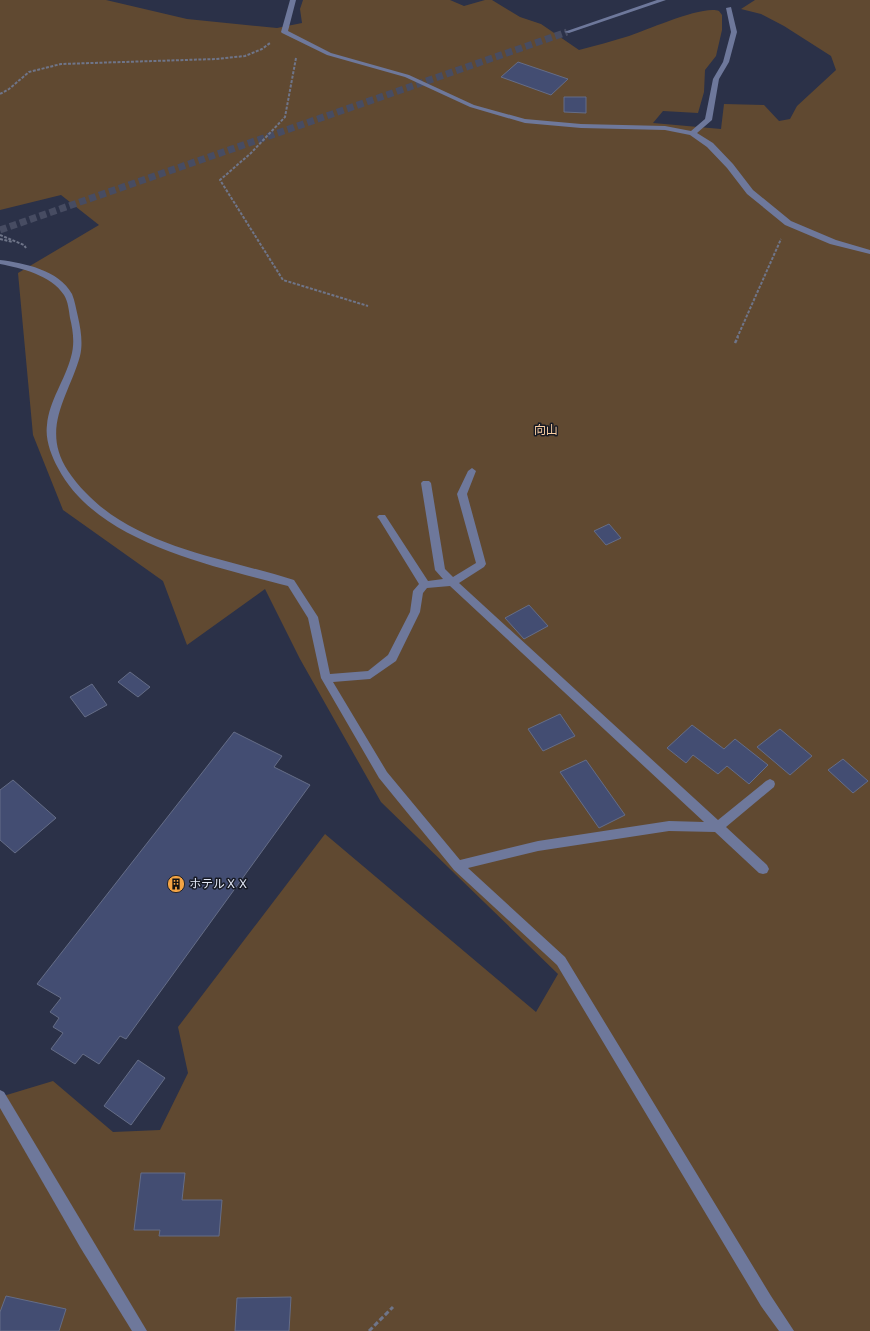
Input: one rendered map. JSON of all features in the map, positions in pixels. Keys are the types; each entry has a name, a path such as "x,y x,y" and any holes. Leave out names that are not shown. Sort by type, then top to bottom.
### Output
{"street":[{"path":"293,0 284,32 329,54 407,76 472,106 524,121 582,126 665,128 692,133 710,145 750,192 788,223 833,242 870,252"},
{"path":"567,32 663,0"},
{"path":"692,133 708,120 716,79 726,62 734,32 729,8"},
{"path":"0,262 48,276 67,294 77,328 77,354 51,426 55,449 64,472 81,494 112,518 147,538 185,555 291,582 313,617 326,678 383,775 458,866 561,961 766,1301 787,1331"},
{"path":"326,678 370,675 392,658 415,612 418,591 426,585 452,582 481,564 462,494 472,471"},
{"path":"426,483 440,570 763,869"},
{"path":"382,517 426,585"},
{"path":"458,866 538,846 653,828 669,826 718,827 770,784"},
{"path":"0,1096 85,1242 140,1331"}],"path":[{"path":"0,94 9,89 29,72 61,64 216,59 245,56 262,49 284,32"},
{"path":"300,40 293,66 286,117 251,153 220,180 283,280 368,306"},
{"path":"735,343 788,223"},
{"path":"0,239 24,245"},
{"path":"369,1331 393,1306"}],"green space":[{"name":"向山","path":"0,0 106,0 187,19 277,28 302,23 300,9 303,0 450,0 464,6 485,0 492,0 520,17 541,24 579,50 629,36 688,15 711,10 719,11 722,15 722,30 716,56 705,70 704,92 698,113 663,111 653,123 721,129 724,104 764,105 779,121 790,119 797,106 836,70 831,56 784,26 761,14 741,9 755,0 870,0 870,1331 0,1331 0,1097 53,1081 113,1132 160,1130 188,1073 178,1027 325,834 536,1012 558,974 381,802 300,659 265,589 187,645 163,581 63,510 33,435 18,273 99,225 61,195 0,210"}],"building":[{"path":"518,62 568,79 551,95 501,77"},
{"path":"564,97 586,97 586,113 564,112"},
{"path":"609,524 621,538 606,545 594,531"},
{"path":"529,605 548,626 524,639 505,618"},
{"path":"130,672 150,687 138,697 118,682"},
{"path":"92,684 107,705 85,717 70,697"},
{"path":"560,714 575,736 543,751 528,729"},
{"path":"692,725 724,749 735,739 768,765 749,784 727,766 718,774 693,755 686,763 667,748"},
{"path":"780,729 812,756 790,775 757,747"},
{"name":"ホテルＸＸ","path":"234,732 282,756 274,767 310,785 126,1039 120,1036 99,1064 83,1054 75,1064 51,1049 63,1033 53,1027 59,1018 50,1012 61,998 37,984"},
{"path":"843,759 868,781 853,793 828,770"},
{"path":"586,760 625,815 599,828 560,772"},
{"path":"13,780 56,818 15,853 0,840 0,790"},
{"path":"138,1060 165,1078 131,1125 104,1106"},
{"path":"141,1173 185,1173 182,1200 222,1200 219,1236 159,1236 160,1230 134,1230"},
{"path":"6,1296 66,1309 59,1331 0,1331 0,1312"},
{"path":"291,1297 289,1331 235,1331 237,1298"}],"tunnel":[{"path":"0,230 567,32"}],"place":[{"name":"ホテルＸＸ","path":"176,884"}]}
